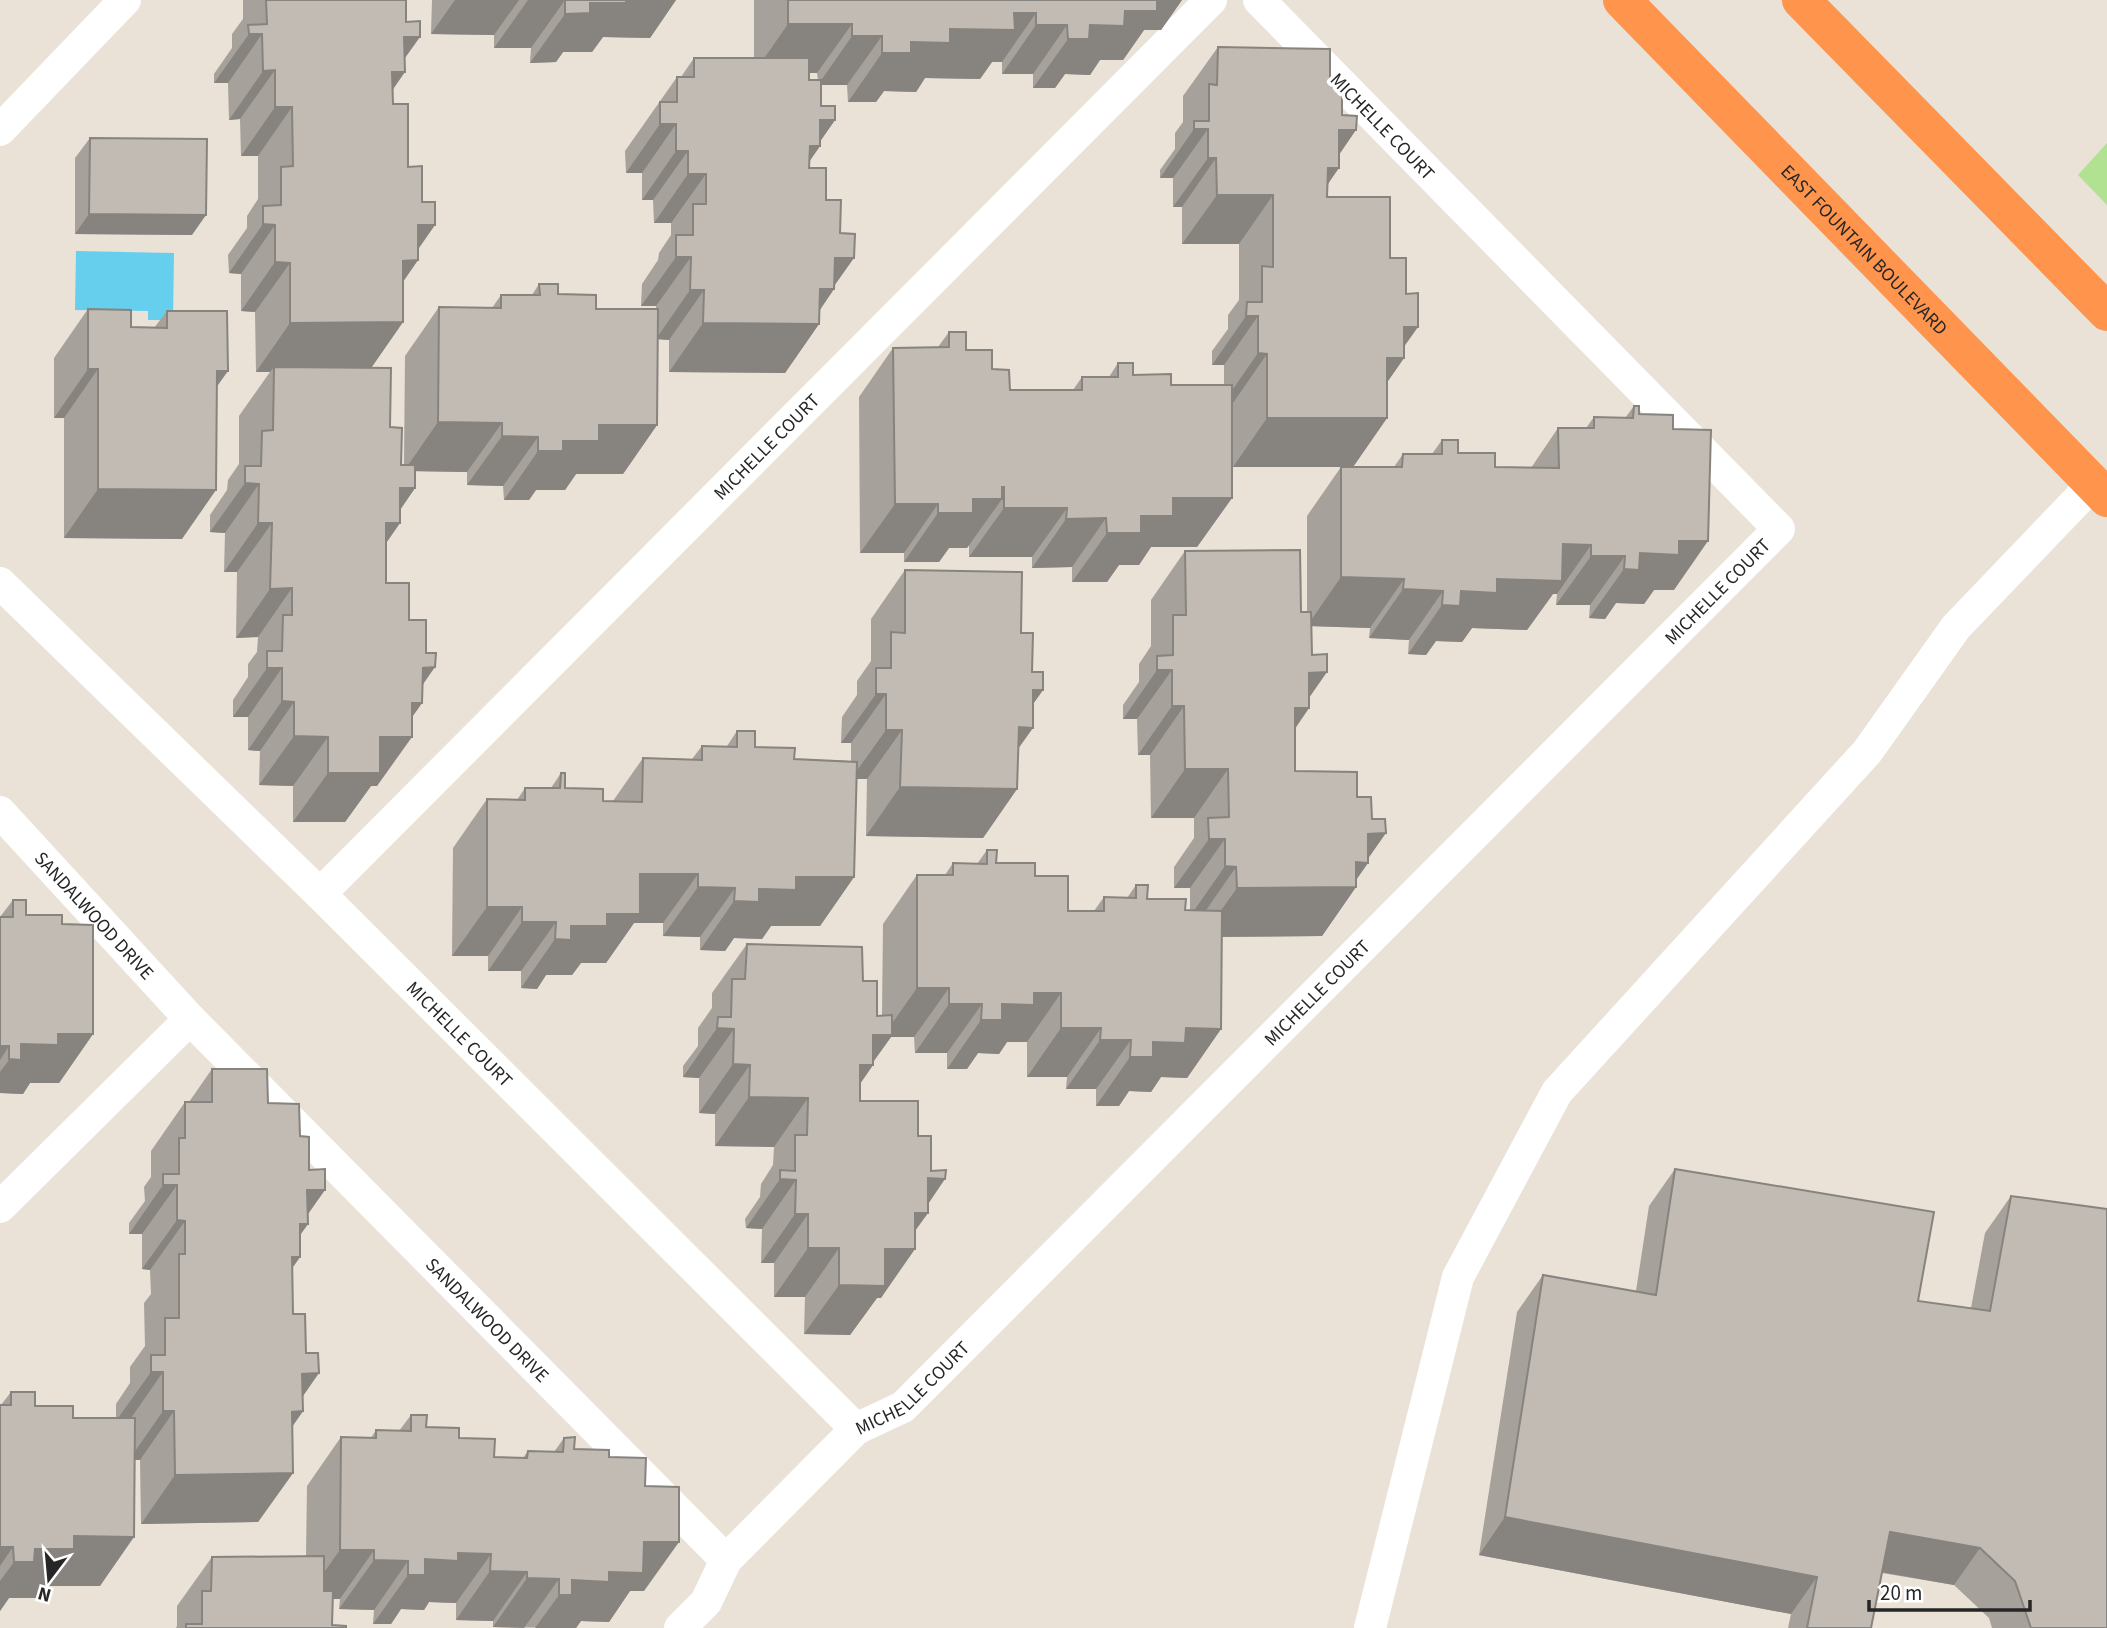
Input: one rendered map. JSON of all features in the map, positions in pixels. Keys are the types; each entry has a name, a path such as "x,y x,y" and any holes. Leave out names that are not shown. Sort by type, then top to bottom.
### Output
{"highway":[{"name":"EAST FOUNTAIN BOULEVARD","path":"1622,0 2100,491"},
{"path":"1801,0 2107,312"}],"lane":[{"path":"0,130 125,0"},
{"name":"MICHELLE COURT","path":"320,894 1211,0"},
{"name":"MICHELLE COURT","path":"0,583 320,894 856,1429 903,1407 1779,529 1259,0"},
{"path":"1370,1628 1458,1277 1557,1093 1867,752 1956,627 2100,491"},
{"name":"SANDALWOOD DRIVE","path":"0,812 190,1019 726,1560"},
{"path":"0,1207 190,1019"},
{"path":"680,1628 706,1602 726,1560 856,1429"}],"green space":[{"path":"2107,143 2107,205 2078,175"}],"water":[{"path":"76,251 174,253 173,320 148,320 148,311 75,310"}],"building":[{"path":"266,0 406,0 406,22 420,21 420,37 404,37 405,72 392,72 393,104 408,104 408,167 422,166 422,202 435,202 435,225 418,225 418,260 403,261 403,322 290,323 290,263 275,262 275,225 263,224 263,206 281,205 281,167 293,166 292,107 275,107 275,70 263,71 262,34 249,34 248,25 267,24"},
{"path":"565,0 626,0 626,3 590,3 590,13 565,14"},
{"path":"788,0 1157,0 1157,11 1125,11 1124,26 1090,25 1089,39 1068,39 1067,25 1036,25 1036,13 1014,13 1015,30 950,29 950,43 911,42 911,53 882,53 882,36 852,36 852,24 788,24"},
{"path":"1218,47 1330,49 1330,79 1342,79 1342,115 1357,116 1356,130 1339,130 1339,168 1328,168 1327,197 1390,197 1390,258 1406,258 1406,294 1418,293 1418,327 1404,327 1404,358 1387,358 1387,418 1267,418 1267,354 1258,353 1258,316 1246,316 1247,302 1262,302 1262,266 1273,267 1273,195 1217,195 1216,158 1208,158 1208,129 1194,129 1194,121 1209,121 1209,84 1217,85"},
{"path":"694,58 809,58 809,80 821,80 821,106 835,106 835,120 820,120 820,146 810,146 809,168 826,168 826,200 841,200 840,233 855,234 854,258 835,258 834,289 820,289 819,324 703,323 704,290 690,290 691,257 676,257 676,235 693,235 693,204 706,204 706,174 688,174 688,151 676,151 676,124 660,124 660,102 677,102 677,77 694,77"},
{"path":"90,138 207,139 206,215 89,214"},
{"path":"539,284 558,284 558,294 596,295 596,309 658,309 657,425 599,425 599,441 563,441 563,451 538,451 538,437 502,436 502,423 438,422 439,307 501,308 501,295 540,295"},
{"path":"88,309 131,310 131,327 167,328 167,311 227,311 228,371 217,371 216,490 98,489 98,369 88,369"},
{"path":"949,332 966,332 966,350 992,350 992,369 1009,370 1010,390 1082,390 1082,377 1118,377 1118,363 1133,363 1133,375 1171,374 1171,385 1232,385 1232,498 1173,498 1173,516 1141,516 1141,533 1107,533 1106,518 1066,519 1067,508 1004,508 1004,487 1002,499 973,499 973,513 938,513 938,504 895,504 893,348 949,347"},
{"path":"274,367 391,368 390,427 402,428 401,465 415,465 415,488 400,488 400,523 386,523 386,583 409,583 409,620 426,620 426,653 436,653 435,667 423,668 422,703 412,703 412,737 380,737 380,773 328,773 328,737 294,736 294,702 282,701 282,668 267,668 267,651 282,651 283,615 292,615 292,588 270,589 272,523 258,523 259,484 245,483 245,466 261,466 262,431 273,430"},
{"path":"1634,406 1639,406 1639,414 1673,415 1673,429 1711,430 1708,541 1679,541 1679,555 1640,553 1639,570 1624,569 1625,556 1591,556 1591,545 1563,544 1562,581 1497,579 1497,593 1461,591 1460,606 1442,605 1443,591 1403,589 1404,579 1341,577 1341,467 1402,467 1403,454 1442,454 1442,440 1458,440 1458,453 1495,453 1495,467 1559,468 1558,428 1594,428 1594,417 1633,418"},
{"path":"1300,550 1301,612 1311,612 1312,655 1327,654 1327,672 1309,673 1309,708 1295,708 1295,771 1357,772 1357,797 1371,797 1372,819 1385,819 1386,833 1368,834 1368,863 1356,862 1356,887 1237,888 1236,867 1225,866 1225,839 1209,839 1208,818 1229,817 1228,769 1185,769 1184,706 1172,706 1172,670 1157,670 1157,656 1173,655 1173,615 1186,615 1185,551"},
{"path":"905,570 1022,572 1021,633 1033,633 1032,672 1043,672 1043,690 1033,690 1033,728 1019,727 1017,789 900,787 902,730 886,730 886,694 876,694 876,668 891,668 891,632 905,633"},
{"path":"737,731 755,731 755,747 795,748 794,759 857,762 854,877 796,877 796,890 759,889 759,902 734,901 735,888 698,887 698,874 640,874 640,914 607,914 607,926 571,926 571,940 555,939 556,922 522,922 522,907 487,907 487,799 525,800 525,788 560,788 561,773 565,773 565,788 603,789 603,801 642,802 643,758 702,760 702,746 737,747"},
{"path":"987,850 997,850 996,863 1035,863 1035,876 1068,876 1068,911 1104,911 1104,897 1136,898 1136,885 1148,885 1147,899 1186,899 1185,910 1222,911 1221,1029 1186,1028 1185,1043 1153,1042 1153,1057 1130,1057 1131,1040 1100,1040 1101,1028 1061,1028 1061,993 1034,993 1034,1005 1002,1004 1002,1020 981,1020 982,1004 949,1004 949,988 917,988 917,875 953,875 953,863 987,864"},
{"path":"13,900 26,900 26,915 62,915 62,924 93,925 93,1034 58,1034 58,1045 21,1044 21,1060 9,1059 9,1046 0,1046 0,917 13,917"},
{"path":"747,944 862,947 863,981 877,981 877,1016 892,1015 892,1035 873,1035 873,1065 860,1065 860,1101 918,1101 918,1136 931,1136 931,1171 946,1170 945,1179 928,1178 928,1213 915,1213 915,1249 885,1249 885,1286 839,1285 839,1248 808,1248 808,1214 795,1214 796,1180 780,1179 780,1170 795,1171 795,1135 807,1135 808,1098 749,1097 750,1065 733,1064 734,1029 717,1028 718,1017 731,1017 732,979 745,979"},
{"path":"212,1069 267,1069 268,1103 299,1104 300,1136 309,1137 309,1170 325,1169 325,1190 307,1190 308,1224 300,1224 300,1257 292,1257 293,1314 305,1314 306,1353 318,1353 319,1373 302,1374 303,1411 292,1412 293,1473 175,1475 174,1411 163,1411 163,1372 151,1372 151,1355 165,1355 165,1318 179,1318 179,1254 185,1254 185,1221 177,1220 177,1185 163,1185 163,1174 179,1174 179,1138 185,1138 185,1102 212,1102"},
{"path":"1675,1169 1934,1212 1918,1301 1990,1311 2011,1196 2107,1209 2107,1628 2031,1628 2015,1581 1980,1548 1890,1532 1871,1628 1807,1628 1817,1577 1505,1517 1543,1275 1656,1295"},
{"path":"11,1392 35,1392 35,1406 73,1406 73,1418 135,1418 134,1537 74,1536 74,1549 35,1549 34,1562 14,1562 13,1547 0,1547 0,1405 11,1405"},
{"path":"411,1415 427,1415 426,1427 459,1428 459,1438 495,1439 494,1457 527,1458 528,1451 563,1452 564,1438 575,1437 574,1449 609,1450 609,1457 646,1458 645,1486 679,1487 679,1542 644,1542 643,1573 609,1572 609,1582 572,1580 572,1595 559,1595 559,1579 527,1578 527,1572 490,1571 491,1554 458,1553 458,1561 425,1559 425,1575 408,1575 408,1561 374,1560 374,1550 340,1550 341,1437 376,1438 376,1430 411,1431"},
{"path":"324,1556 324,1591 333,1591 332,1625 346,1628 186,1628 186,1624 202,1624 202,1591 211,1591 212,1557"}]}
